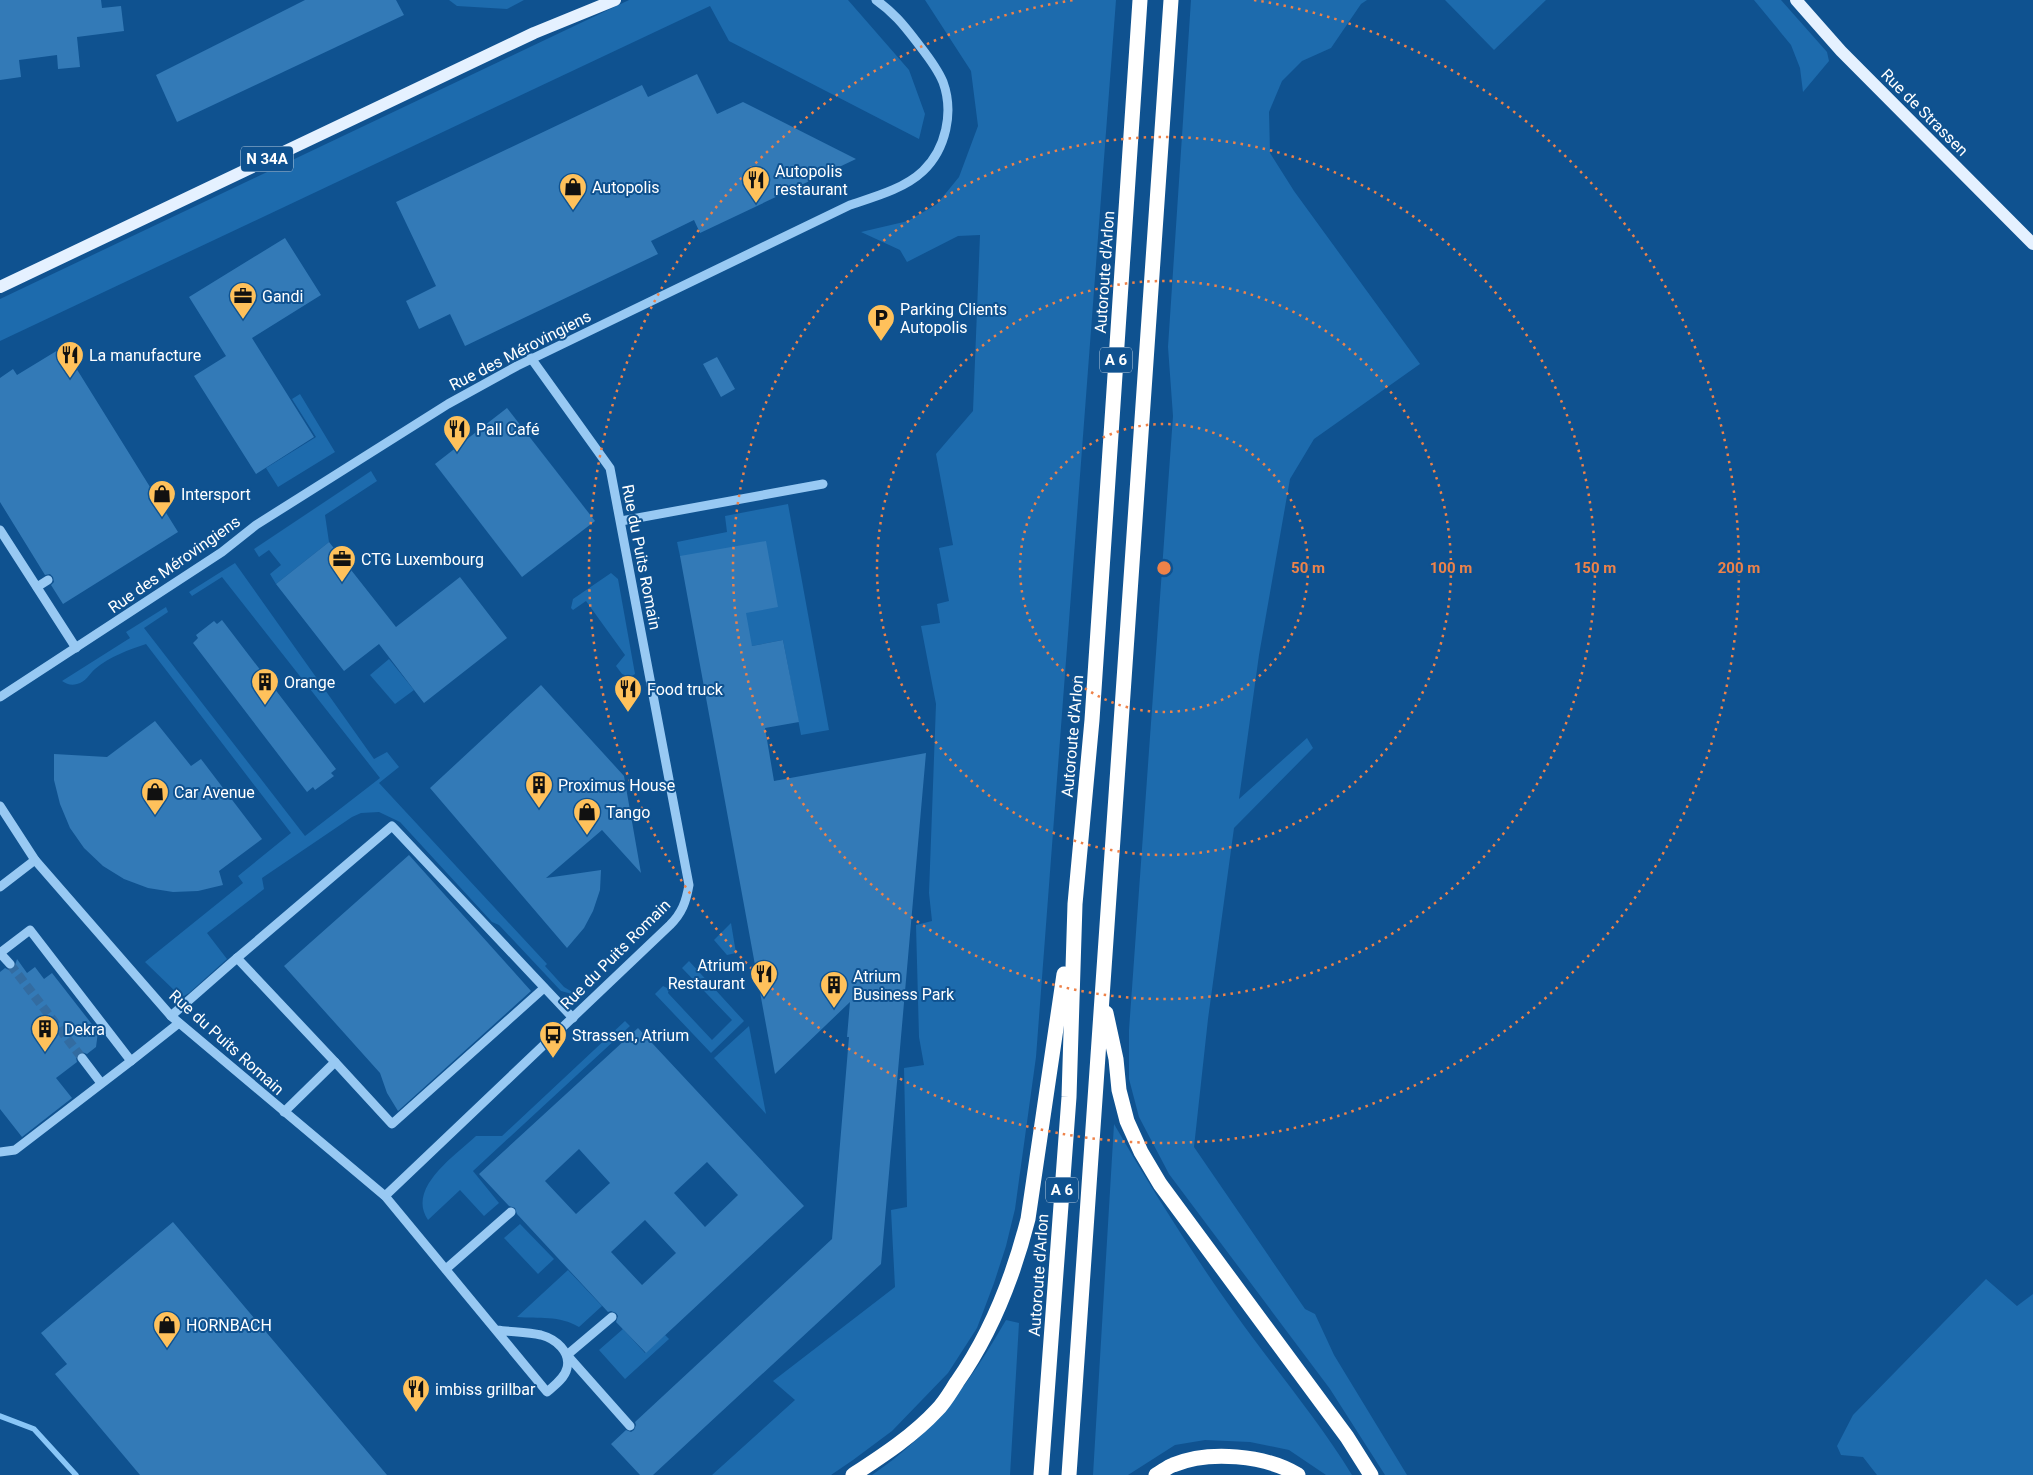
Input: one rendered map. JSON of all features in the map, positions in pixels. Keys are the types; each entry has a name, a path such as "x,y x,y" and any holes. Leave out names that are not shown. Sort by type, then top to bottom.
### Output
{"highway":[{"name":"Autoroute d'Arlon","path":"1041,1475 1069,1097 1074,904 1092,720 1140,0"},
{"name":"A 6","path":"1069,1475 1170,0"},
{"name":"A 6","path":"853,1475 895,1447 938,1410 975,1357 993,1324 1006,1291 1018,1258 1028,1219 1074,904"},
{"name":"A 6","path":"1102,995 1116,1059 1119,1090 1127,1121 1141,1152 1160,1184 1347,1437 1371,1475"},
{"path":"1156,1475 1173,1465 1209,1456 1249,1458 1287,1469 1298,1475"}],"main road":[{"name":"N 34A","path":"534,33 593,0"},
{"name":"N 34A","path":"0,287 534,33 615,0"},
{"name":"Rue de Strassen","path":"1796,0 1842,51 2033,244"}],"street":[{"name":"Rue des Mérovingiens","path":"876,0 893,12"},
{"name":"Rue des Mérovingiens","path":"0,697 214,557 256,525 448,404 531,358 850,205 882,195 922,172 937,154 940,147 946,131 948,107 943,83 932,61 893,12 888,0"},
{"name":"Rue du Puits Romain","path":"385,1196 681,914 687,899 688,885 610,468 531,358"},
{"path":"621,521 823,484"},
{"path":"0,530 76,648"},
{"path":"37,587 48,580"},
{"path":"0,806 35,860 0,887"},
{"path":"170,1016 392,826 572,1018"},
{"name":"Rue du Puits Romain","path":"35,860 170,1016 385,1196 547,1392 559,1382 567,1369 567,1355"},
{"path":"10,964 0,953 30,930 131,1061"},
{"path":"237,958 392,1124 544,988"},
{"path":"0,1152 15,1150 179,1023"},
{"path":"82,1058 101,1083"},
{"path":"284,1112 335,1062"},
{"path":"446,1269 511,1212"},
{"path":"567,1355 612,1317"},
{"path":"497,1330 542,1335 557,1342 630,1426"}],"shaded area":[{"path":"449,0 524,0 507,9 457,6"},
{"path":"629,0 848,0 909,70 925,114 919,139 729,41 710,6 0,341 0,299"},
{"path":"925,0 1116,0 1036,1057 1015,1209 1006,1246 977,1328 948,1373 892,1431 831,1475 712,1475 795,1400 773,1381 895,1287 891,1210 907,1207 904,1068 924,1065 919,1037 916,925 932,921 929,893 936,704 921,626 940,623 937,604 949,601 939,548 953,545 936,454 973,411 980,235 958,236 907,262 900,250 861,232 908,221 937,204 959,177 978,126 971,71"},
{"path":"1191,0 1367,0 1361,4 1331,48 1302,61 1282,81 1269,112 1270,153 1294,191 1420,364 1314,439 1290,479 1259,655 1239,799 1307,738 1313,748 1234,828 1208,1019 1194,1147 1305,1309 1315,1314 1334,1355 1407,1475 1385,1475 1330,1389 1169,1174 1139,1117 1129,1079 1129,1030 1173,416 1168,347"},
{"path":"1445,0 1546,0 1494,50"},
{"path":"1754,0 1781,0 1827,52 1829,61 1803,92 1800,68 1791,45"},
{"path":"300,394 335,452 278,487 266,468 316,437 292,399"},
{"path":"371,471 377,481 325,515 329,542 276,584 270,574 281,565 269,550 259,557 254,549"},
{"path":"788,504 829,730 801,735 783,640 752,646 680,556 677,542 727,532 725,516"},
{"path":"235,563 374,759 387,752 399,767 379,783 547,964 545,966 564,987 574,993 561,991 499,925 492,922 400,822 379,812 361,813 352,817 262,878 264,889 207,933 227,959 189,993 184,996 178,994 145,962 243,883 238,876 291,833 146,644 107,660 80,683 71,685 62,681 130,638 126,632 166,607 168,612 144,628 305,836 380,778 222,577 192,596 189,592"},
{"path":"611,573 618,579 635,674 630,677 622,674 616,666 625,655 586,601 573,610 571,608 573,599"},
{"path":"389,659 414,690 395,704 370,675"},
{"path":"731,923 736,953 727,955 714,940"},
{"path":"689,961 744,1021 711,1053 655,994 663,986 669,989 668,993 712,1040 732,1020 682,968"},
{"path":"625,1021 630,1026 473,1171 499,1203 484,1216 460,1190 428,1220 423,1208 423,1196 428,1184 446,1162 476,1136 502,1136"},
{"path":"749,1026 766,1114 714,1058"},
{"path":"1114,1124 1202,1266 1324,1433 1352,1475 1326,1475 1289,1450 1250,1442 1205,1440 1175,1445 1128,1475 1093,1475"},
{"path":"520,1224 554,1259 538,1274 504,1238"},
{"path":"568,1270 602,1306 579,1327 556,1319 517,1317"},
{"path":"1986,1279 2017,1306 2033,1294 2033,1475 1877,1475 1863,1457 1841,1455 1837,1446 1853,1415"},
{"path":"1006,1320 1019,1323 1010,1475 872,1475 914,1442 948,1406 964,1386"},
{"path":"623,1329 645,1353 665,1335 669,1339 625,1379 599,1350"}],"building":[{"path":"0,0 101,0 102,8 121,6 124,31 77,37 80,67 58,69 57,55 19,60 21,77 0,80"},
{"path":"305,0 396,0 404,15 177,122 156,75"},
{"name":"Autopolis","path":"697,74 717,114 743,102 856,159 700,233 694,220 651,241 658,254 465,346 450,314 419,329 406,301 436,286 396,202 642,85 648,97"},
{"path":"285,238 321,295 252,338 314,437 256,474 194,376 226,356 189,297"},
{"path":"63,347 178,532 63,604 51,585 54,582 53,577 50,574 45,575 0,502 0,378 13,369 17,375"},
{"path":"717,357 735,389 721,397 703,364"},
{"path":"507,408 595,521 522,577 435,464"},
{"name":"Atrium Business Park","path":"766,541 778,607 746,613 752,646 783,640 799,722 765,728 774,781 926,753 881,1264 653,1475 640,1475 611,1444 626,1430 631,1432 634,1430 635,1422 832,1239 849,1037 847,1037 850,1002 775,1074 680,556"},
{"path":"329,542 396,627 460,577 507,638 424,703 379,644 344,671 276,584"},
{"name":"Orange","path":"222,620 336,769 331,773 334,776 315,790 313,787 307,792 193,643 198,638 196,635 214,621 217,624"},
{"name":"Proximus House","path":"541,685 624,776 641,873 602,830 546,878 601,870 600,890 593,911 584,928 567,948 430,788"},
{"name":"Car Avenue","path":"155,721 191,766 201,759 262,839 219,871 223,885 198,891 173,892 148,888 124,879 103,866 84,848 70,828 60,804 54,780 54,754 107,757"},
{"path":"409,855 531,991 398,1111 387,1093 380,1073 284,966"},
{"name":"Dekra","path":"17,959 27,973 35,967 44,979 52,973 98,1032 96,1047 87,1054 78,1053 77,1062 56,1078 72,1098 22,1137 0,1109 0,972 5,968 9,970 14,969"},
{"path":"638,1028 804,1206 646,1353 616,1322 618,1316 616,1313 608,1312 517,1214 515,1208 509,1206 479,1174","holes":["579,1149 610,1183 576,1214 545,1181","707,1162 738,1195 705,1227 674,1193","645,1220 676,1253 642,1285 611,1252"]},
{"name":"HORNBACH","path":"173,1222 387,1475 140,1475 55,1374 67,1364 41,1333"}],"waterway":[{"path":"0,1416 34,1429 76,1475"}],"tunnel":[{"path":"10,964 82,1058"}],"place":[{"name":"Autopolis restaurant","path":"756,204"},
{"name":"Autopolis","path":"573,211"},
{"name":"Gandi","path":"243,320"},
{"name":"Parking Clients Autopolis","path":"881,342"},
{"name":"La manufacture","path":"70,379"},
{"name":"Pall Café","path":"457,453"},
{"name":"Intersport","path":"162,518"},
{"name":"CTG Luxembourg","path":"342,583"},
{"name":"Orange","path":"265,706"},
{"name":"Food truck","path":"628,713"},
{"name":"Proximus House","path":"539,809"},
{"name":"Car Avenue","path":"155,816"},
{"name":"Tango","path":"587,836"},
{"name":"Atrium Restaurant","path":"764,998"},
{"name":"Atrium Business Park","path":"834,1009"},
{"name":"Dekra","path":"45,1053"},
{"name":"Strassen, Atrium","path":"553,1059"},
{"name":"HORNBACH","path":"167,1349"},
{"name":"imbiss grillbar","path":"416,1413"}]}
